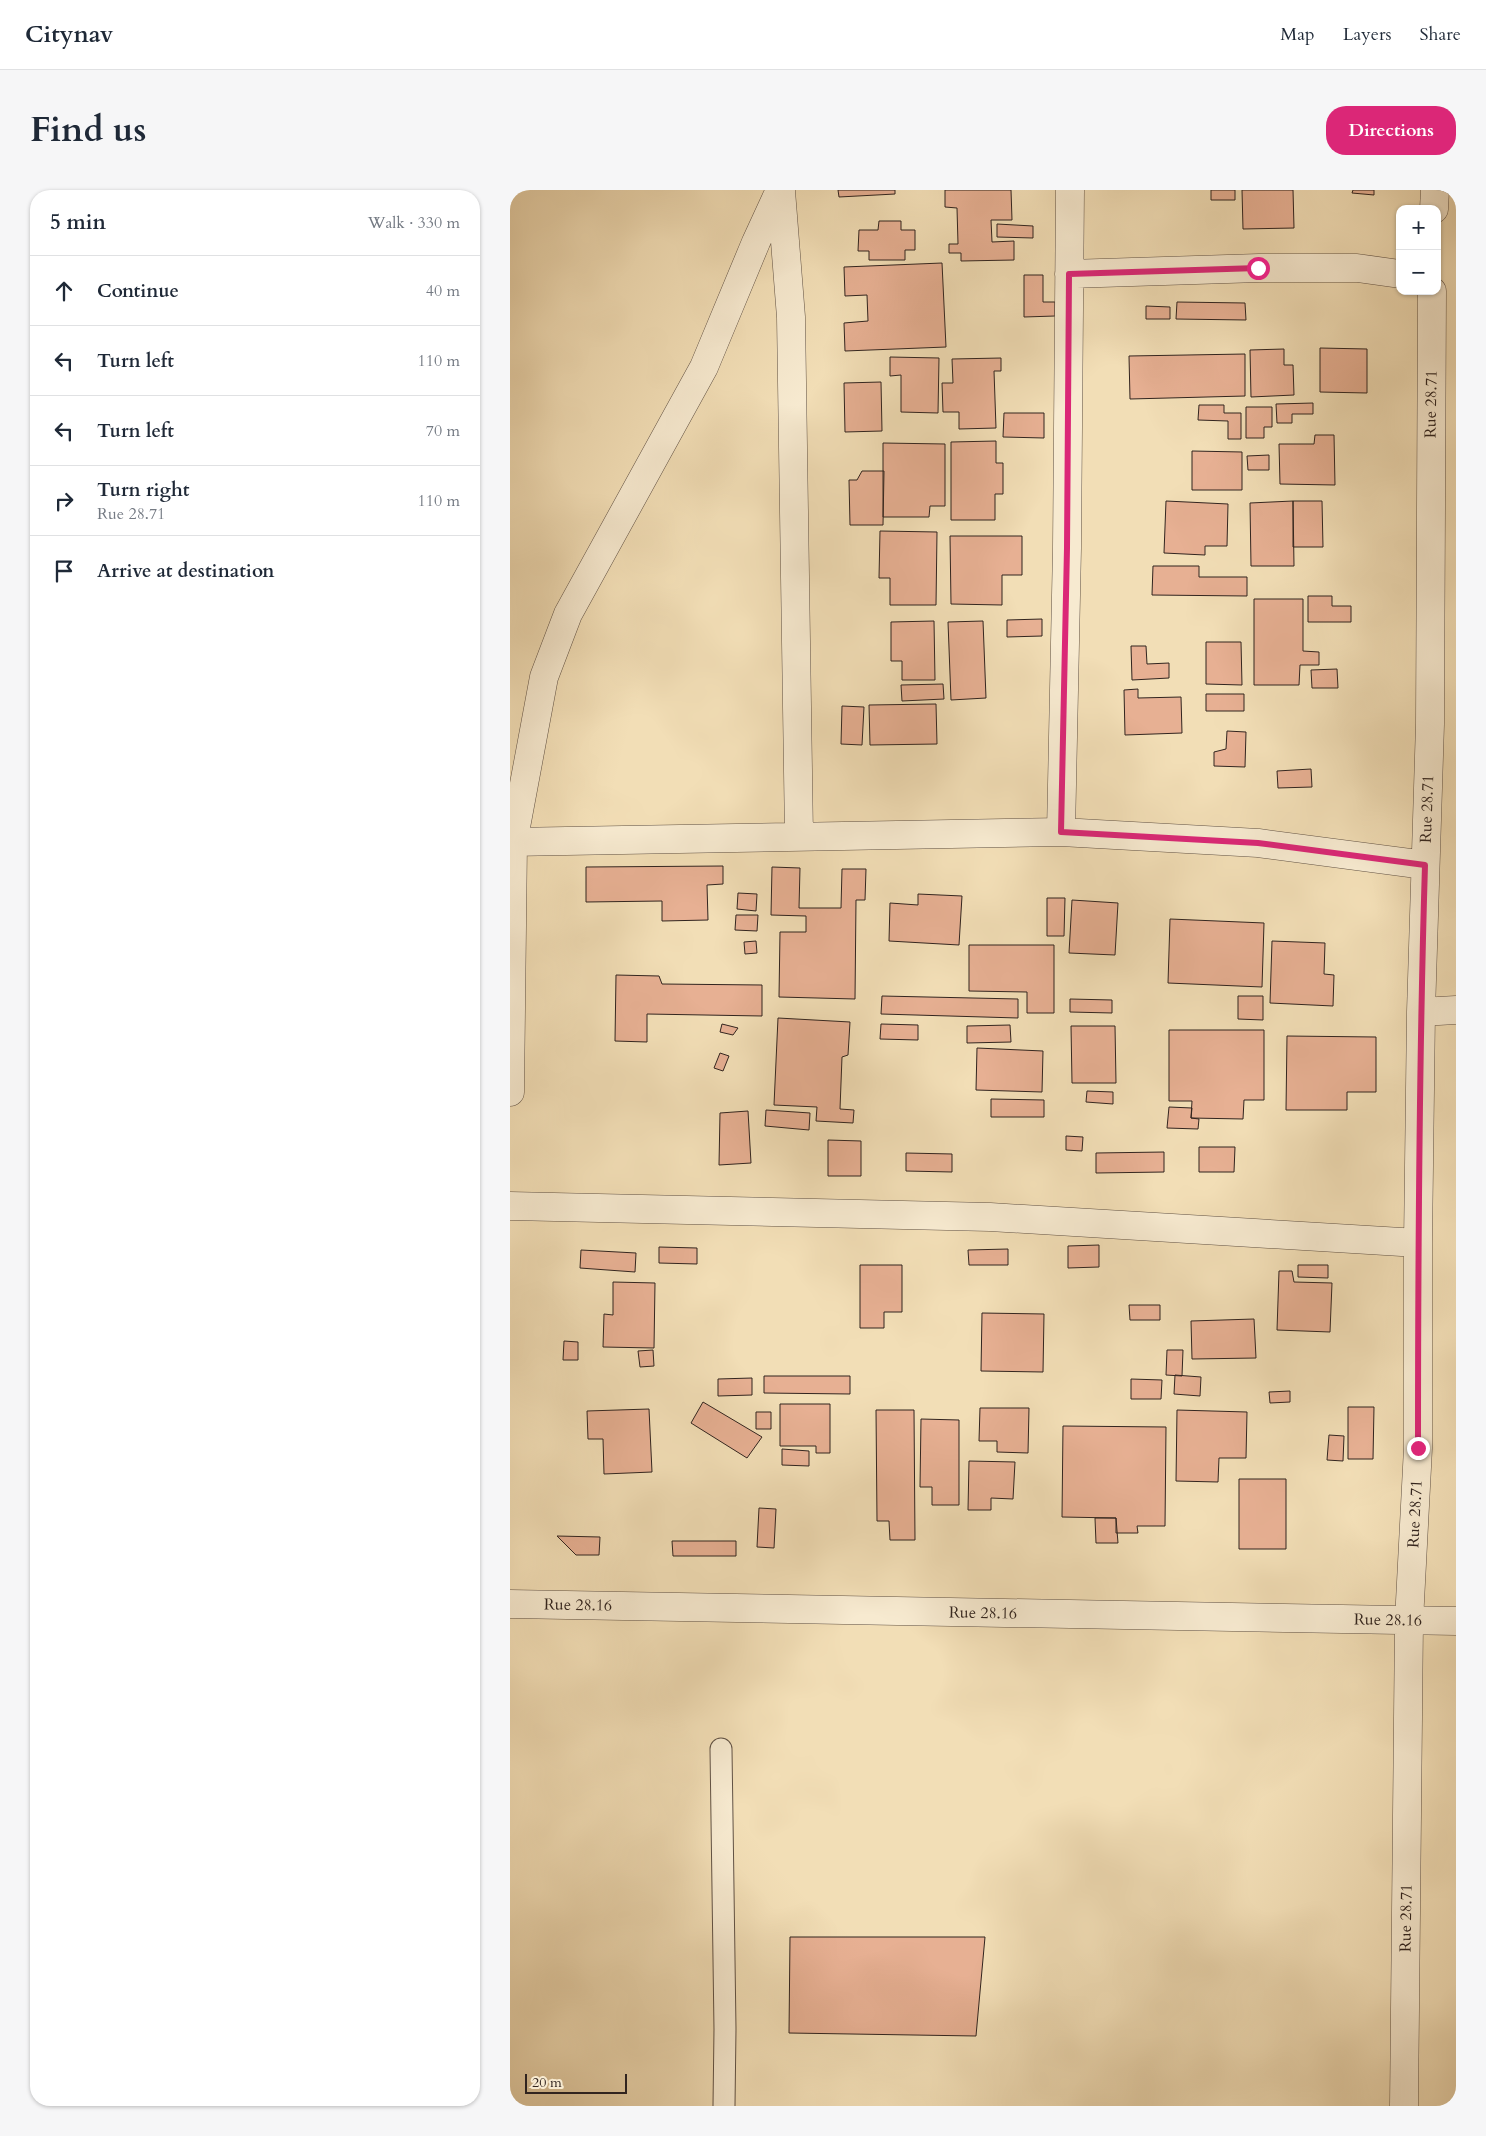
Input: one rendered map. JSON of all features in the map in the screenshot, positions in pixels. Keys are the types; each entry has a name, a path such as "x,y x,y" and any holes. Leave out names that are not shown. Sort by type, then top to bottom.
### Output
{"street":[{"path":"781,190 791,317 799,836"},
{"path":"510,1092 511,843 544,677 568,614 704,367 756,242 781,190"},
{"path":"1061,832 1067,548 1070,190"},
{"path":"1434,205 1435,190"},
{"path":"1069,274 1258,268 1357,268 1396,273"},
{"name":"Rue 28.71","path":"1404,2106 1409,1621 1418,1448 1421,1012 1430,724 1432,295"},
{"path":"511,843 1061,832 1258,843 1425,865"},
{"path":"1421,1012 1456,1010"},
{"path":"510,1206 990,1217 1418,1242"},
{"name":"Rue 28.16","path":"510,1604 1456,1621"}],"lane":[{"path":"721,1749 724,2106"}],"building":[{"path":"838,190 895,190 895,194 839,197"},
{"path":"945,190 1011,190 1012,220 991,220 992,242 1014,241 1014,260 961,261 961,253 949,253 949,244 958,244 957,208 945,207"},
{"path":"1211,190 1235,190 1235,200 1211,200"},
{"path":"1242,190 1293,190 1294,228 1243,229"},
{"path":"1353,190 1374,190 1374,195 1352,193"},
{"path":"879,221 901,221 901,230 915,230 915,250 905,250 905,260 869,260 869,251 858,251 859,230 878,230"},
{"path":"997,224 1033,226 1033,238 997,237"},
{"path":"942,263 946,347 845,351 844,323 868,321 867,295 845,296 844,267"},
{"path":"1024,275 1043,275 1043,302 1055,302 1055,316 1024,317"},
{"path":"1177,302 1245,303 1246,320 1176,319"},
{"path":"1146,306 1170,307 1170,319 1146,319"},
{"path":"1320,348 1367,349 1367,393 1320,392"},
{"path":"1284,349 1284,365 1293,365 1294,395 1251,397 1250,350"},
{"path":"1245,354 1245,396 1130,399 1129,356"},
{"path":"890,357 939,358 938,413 901,412 901,375 890,376"},
{"path":"1001,358 1001,371 994,371 996,428 959,429 959,412 943,412 942,383 953,383 952,359"},
{"path":"881,382 882,431 845,432 844,383"},
{"path":"1313,403 1313,414 1292,414 1292,423 1277,423 1276,404"},
{"path":"1199,405 1224,405 1224,413 1241,413 1241,439 1228,439 1228,421 1198,420"},
{"path":"1246,407 1272,407 1272,427 1264,427 1264,438 1246,438"},
{"path":"1004,413 1044,413 1044,438 1003,437"},
{"path":"1315,435 1334,435 1335,485 1280,484 1279,444 1314,444"},
{"path":"996,441 996,463 1003,463 1003,494 995,494 995,520 951,520 951,442"},
{"path":"883,443 945,444 945,506 930,506 929,517 883,517"},
{"path":"1192,451 1242,452 1242,490 1192,490"},
{"path":"1269,455 1269,470 1248,470 1247,456"},
{"path":"862,471 884,471 883,525 850,525 849,480 857,480"},
{"path":"1166,501 1228,504 1227,546 1205,546 1205,555 1164,553"},
{"path":"1293,501 1294,566 1251,566 1250,503"},
{"path":"1293,501 1322,501 1323,547 1293,547"},
{"path":"880,531 937,532 936,605 890,605 890,578 879,578"},
{"path":"950,536 1022,536 1022,575 1002,575 1002,605 951,604"},
{"path":"1153,566 1199,566 1199,577 1247,577 1247,596 1152,595"},
{"path":"1308,596 1332,596 1332,606 1351,606 1351,622 1308,622"},
{"path":"1254,599 1303,599 1303,651 1319,652 1319,665 1300,665 1299,685 1254,685"},
{"path":"1042,619 1042,636 1007,637 1007,620"},
{"path":"934,621 935,680 902,680 902,661 891,661 891,622"},
{"path":"983,621 986,698 951,700 948,622"},
{"path":"1206,642 1241,642 1242,685 1206,684"},
{"path":"1131,646 1146,646 1147,664 1169,663 1169,678 1132,680"},
{"path":"1337,669 1338,688 1312,688 1311,670"},
{"path":"943,684 944,699 902,701 901,685"},
{"path":"1138,689 1138,698 1181,697 1182,733 1125,735 1124,690"},
{"path":"1206,694 1244,694 1244,711 1206,711"},
{"path":"936,704 937,744 870,745 869,705"},
{"path":"842,706 864,707 862,745 841,744"},
{"path":"1227,731 1246,732 1245,767 1214,766 1214,752 1226,749"},
{"path":"1311,769 1312,787 1278,788 1277,771"},
{"path":"723,866 723,884 707,885 708,920 662,921 662,901 586,902 586,867"},
{"path":"772,867 800,868 799,908 841,908 842,869 866,869 865,900 856,900 855,999 779,997 780,932 806,932 806,916 771,915"},
{"path":"738,893 757,894 756,911 737,909"},
{"path":"918,894 962,896 959,945 889,941 890,903 918,905"},
{"path":"1047,898 1065,898 1064,936 1047,936"},
{"path":"1072,900 1118,903 1115,955 1069,953"},
{"path":"736,915 758,915 757,931 735,930"},
{"path":"1170,919 1264,923 1262,987 1168,983"},
{"path":"756,941 757,953 745,954 744,942"},
{"path":"1272,941 1325,943 1324,974 1334,975 1333,1006 1270,1003"},
{"path":"969,945 1054,945 1054,1013 1027,1013 1027,992 969,991"},
{"path":"616,975 659,976 662,984 762,985 762,1016 647,1014 647,1042 615,1041"},
{"path":"882,996 1018,999 1018,1018 881,1014"},
{"path":"1238,996 1263,996 1263,1020 1238,1019"},
{"path":"1070,999 1112,1000 1112,1013 1070,1012"},
{"path":"778,1018 850,1022 848,1055 842,1057 840,1109 854,1110 853,1123 816,1121 817,1107 774,1105"},
{"path":"722,1024 738,1028 733,1035 720,1032"},
{"path":"881,1024 918,1025 918,1040 880,1039"},
{"path":"1010,1025 1011,1042 967,1043 967,1026"},
{"path":"1071,1026 1115,1026 1116,1083 1072,1083"},
{"path":"1169,1030 1264,1030 1264,1100 1244,1100 1243,1119 1191,1118 1192,1101 1169,1101"},
{"path":"1287,1036 1376,1037 1376,1092 1347,1092 1347,1110 1286,1110"},
{"path":"977,1048 1043,1051 1042,1092 976,1090"},
{"path":"720,1053 729,1056 723,1071 714,1068"},
{"path":"1087,1091 1113,1092 1113,1104 1086,1102"},
{"path":"991,1099 1044,1100 1044,1117 991,1117"},
{"path":"1169,1107 1192,1108 1191,1118 1199,1119 1198,1129 1167,1128"},
{"path":"766,1110 810,1113 809,1130 765,1126"},
{"path":"748,1111 751,1163 719,1165 720,1113"},
{"path":"1066,1136 1083,1137 1082,1151 1066,1150"},
{"path":"828,1140 861,1141 861,1176 828,1176"},
{"path":"1199,1147 1235,1147 1234,1172 1199,1172"},
{"path":"1164,1152 1164,1172 1096,1173 1096,1153"},
{"path":"906,1153 952,1154 952,1172 906,1171"},
{"path":"1099,1245 1099,1267 1068,1268 1068,1246"},
{"path":"659,1247 697,1248 697,1264 659,1263"},
{"path":"1008,1249 1008,1265 969,1265 968,1250"},
{"path":"581,1250 636,1253 635,1272 580,1268"},
{"path":"860,1265 902,1265 902,1312 884,1312 884,1328 860,1328"},
{"path":"1298,1265 1328,1265 1328,1278 1298,1277"},
{"path":"1279,1271 1292,1271 1294,1282 1332,1283 1330,1332 1277,1330"},
{"path":"613,1282 655,1283 654,1348 603,1347 604,1314 613,1315"},
{"path":"1129,1305 1160,1305 1160,1320 1130,1320"},
{"path":"982,1313 1044,1314 1043,1372 981,1371"},
{"path":"1254,1319 1256,1358 1192,1359 1191,1321"},
{"path":"564,1341 578,1342 578,1360 563,1360"},
{"path":"653,1350 654,1366 640,1367 638,1351"},
{"path":"1167,1350 1183,1350 1182,1376 1166,1375"},
{"path":"1175,1375 1201,1377 1200,1396 1174,1394"},
{"path":"764,1376 850,1376 850,1394 764,1393"},
{"path":"752,1378 752,1395 718,1396 718,1379"},
{"path":"1131,1379 1162,1380 1161,1399 1131,1399"},
{"path":"1290,1391 1290,1402 1270,1403 1269,1392"},
{"path":"703,1402 762,1437 747,1458 691,1423"},
{"path":"780,1404 830,1404 830,1453 816,1453 816,1446 780,1446"},
{"path":"1348,1407 1374,1407 1373,1459 1348,1459"},
{"path":"980,1408 1029,1408 1028,1453 997,1452 997,1441 979,1441"},
{"path":"649,1409 652,1472 604,1474 603,1439 588,1439 587,1411"},
{"path":"876,1410 914,1410 915,1540 890,1540 889,1521 877,1521"},
{"path":"1177,1410 1247,1412 1246,1458 1219,1458 1218,1482 1176,1481"},
{"path":"756,1412 771,1412 771,1429 756,1429"},
{"path":"921,1419 959,1420 959,1505 932,1505 932,1487 920,1487"},
{"path":"1063,1426 1166,1427 1165,1526 1137,1526 1138,1533 1116,1533 1116,1518 1062,1517"},
{"path":"1329,1435 1344,1436 1343,1461 1327,1460"},
{"path":"782,1449 809,1451 809,1466 782,1465"},
{"path":"969,1461 1015,1462 1013,1499 991,1498 991,1510 968,1510"},
{"path":"1239,1479 1286,1479 1286,1549 1239,1549"},
{"path":"759,1508 776,1509 774,1548 757,1547"},
{"path":"1095,1518 1116,1518 1118,1543 1096,1543"},
{"path":"557,1536 600,1537 599,1555 576,1555"},
{"path":"672,1541 736,1541 736,1556 673,1556"},
{"path":"790,1937 985,1937 976,2036 789,2033"}],"route":[{"path":"1258,268 1069,274 1067,548 1061,832 1258,843 1425,865 1418,1242 1418,1448"}]}
